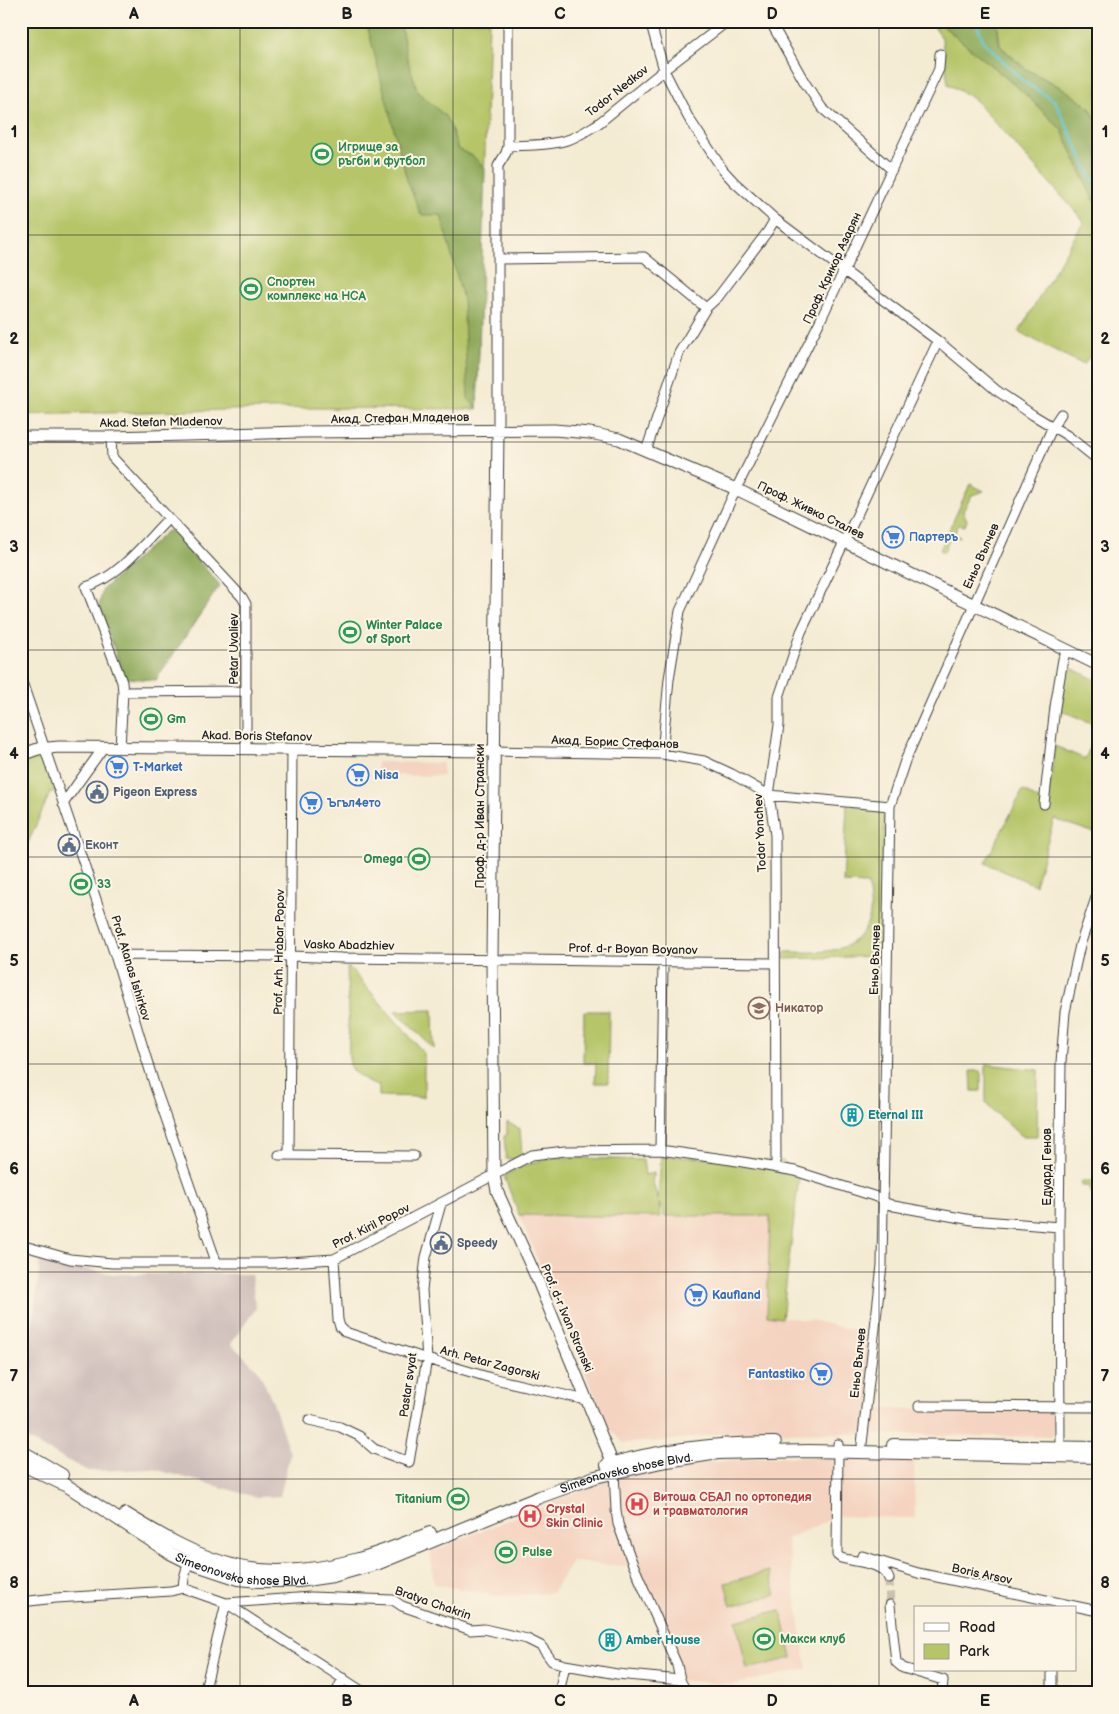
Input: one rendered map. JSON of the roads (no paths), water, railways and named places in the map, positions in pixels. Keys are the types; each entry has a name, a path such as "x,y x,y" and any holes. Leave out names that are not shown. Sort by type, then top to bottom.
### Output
{"main road":[{"name":"Simeonovsko shose Blvd.","path":"837,1448 862,1444 1098,1448"},
{"name":"Simeonovsko shose Blvd.","path":"21,1451 163,1536 191,1557 230,1576 259,1581 306,1580 338,1575 379,1563 613,1468 718,1453 837,1448 1098,1457"},
{"name":"Simeonovsko shose Blvd.","path":"21,1464 69,1487 170,1554 191,1557"}],"street":[{"path":"498,430 498,166 508,146 508,21"},
{"path":"650,21 664,70 688,117 723,170 734,182 775,219 938,340 996,390 1068,436 1098,460"},
{"name":"Todor Nedkov","path":"508,146 554,143 578,136 598,123 728,21"},
{"path":"770,21 805,83 822,108 892,170"},
{"name":"Проф. Крикор Азарян","path":"662,754 669,680 680,612 736,489 845,270 892,170 939,69 940,54"},
{"path":"646,451 678,353 706,308 718,297 775,219"},
{"path":"499,258 644,257 706,308"},
{"name":"Todor Yonchev","path":"776,1168 775,835 769,795 779,725 779,697 801,632 845,542 938,340"},
{"name":"Еньо Вълчев","path":"862,1444 882,1265 890,806 906,760 973,604 1053,426 1061,414"},
{"name":"Akad. Stefan Mladenov","path":"21,437 498,430"},
{"name":"Проф. Живко Сталев","path":"498,430 554,430 590,433 619,439 736,489 1098,665"},
{"name":"Проф. д-р Иван Странски","path":"494,1175 492,959 498,430"},
{"name":"Petar Uvaliev","path":"111,437 112,457 246,604 246,749"},
{"path":"120,748 122,682 86,587 96,584 125,563 168,519"},
{"path":"1044,804 1055,707 1063,659 1067,650"},
{"name":"Prof. Atanas Ishirkov","path":"21,679 115,955 155,1087 217,1264"},
{"path":"123,692 247,692"},
{"name":"Akad. Boris Stefanov","path":"21,754 44,748 494,751"},
{"path":"63,804 103,748"},
{"name":"Prof. Arh. Hrabar Popov","path":"289,1155 292,750"},
{"name":"Акад. Борис Стефанов","path":"494,751 662,754 704,762 732,774 769,795 890,806"},
{"name":"Едуард Генов","path":"1060,1447 1060,1094 1065,1012 1080,945 1098,892"},
{"name":"Vasko Abadzhiev","path":"115,955 492,959"},
{"name":"Prof. d-r Boyan Boyanov","path":"492,959 774,963"},
{"path":"660,1150 663,962"},
{"name":"Prof. Kiril Popov","path":"21,1245 70,1259 112,1263 274,1263 334,1259 532,1155 565,1151 660,1150 776,1168 807,1174 883,1201"},
{"path":"279,1155 414,1156"},
{"name":"Prof. d-r Ivan Stranski","path":"494,1175 497,1191 537,1280 613,1468"},
{"path":"883,1201 894,1206 972,1220 1059,1227"},
{"name":"Pastar svyat","path":"309,1420 340,1427 359,1436 374,1449 409,1462 427,1359 422,1290 426,1257 441,1204"},
{"name":"Arh. Petar Zagorski","path":"334,1259 338,1320 340,1327 345,1332 491,1378 586,1400"},
{"path":"919,1406 1098,1407"},
{"path":"21,1440 21,1445"},
{"path":"837,1448 836,1555 840,1558 875,1566 885,1571 889,1579"},
{"path":"613,1468 616,1510 624,1540 687,1693"},
{"name":"Boris Arsov","path":"862,1556 918,1573 1074,1606"},
{"path":"183,1588 184,1578 191,1557"},
{"path":"21,1602 171,1591 183,1588 226,1603 365,1693"},
{"name":"Bratya Chakrin","path":"226,1603 311,1597 393,1600 402,1606 471,1630 484,1629 527,1639 542,1646 552,1661 565,1665 617,1674 678,1673"},
{"path":"204,1693 226,1603"},
{"path":"890,1605 896,1662 899,1666 914,1671"},
{"name":"Boris Arsov","path":"1076,1606 1098,1611"},
{"path":"559,1693 565,1665"},
{"path":"918,1672 943,1680 942,1693"},
{"path":"1052,1672 1052,1693"},
{"path":"336,1693 343,1678"}],"waterway":[{"path":"976,21 983,41 1024,82 1055,101 1091,177 1098,184"}],"tunnel":[{"path":"889,1579 890,1605"}],"place":[{"name":"Игрище за ръгби и футбол","path":"322,154"},
{"name":"Спортен комплекс на НСА","path":"251,289"},
{"name":"Партеръ","path":"893,537"},
{"name":"Winter Palace of Sport","path":"350,632"},
{"name":"Gm","path":"151,719"},
{"name":"T-Market","path":"117,767"},
{"name":"Nisa","path":"358,775"},
{"name":"Pigeon Express","path":"97,792"},
{"name":"Ъгъл4ето","path":"311,803"},
{"name":"Еконт","path":"69,845"},
{"name":"Omega","path":"419,859"},
{"name":"33","path":"81,884"},
{"name":"Никатор","path":"759,1008"},
{"name":"Eternal III","path":"852,1115"},
{"name":"Speedy","path":"441,1243"},
{"name":"Kaufland","path":"696,1295"},
{"name":"Fantastiko","path":"821,1374"},
{"name":"Titanium","path":"458,1499"},
{"name":"Витоша СБАЛ по ортопедия и травматология","path":"637,1504"},
{"name":"Crystal Skin Clinic","path":"530,1516"},
{"name":"Pulse","path":"506,1552"},
{"name":"Макси клуб","path":"764,1639"},
{"name":"Amber House","path":"610,1640"}]}
